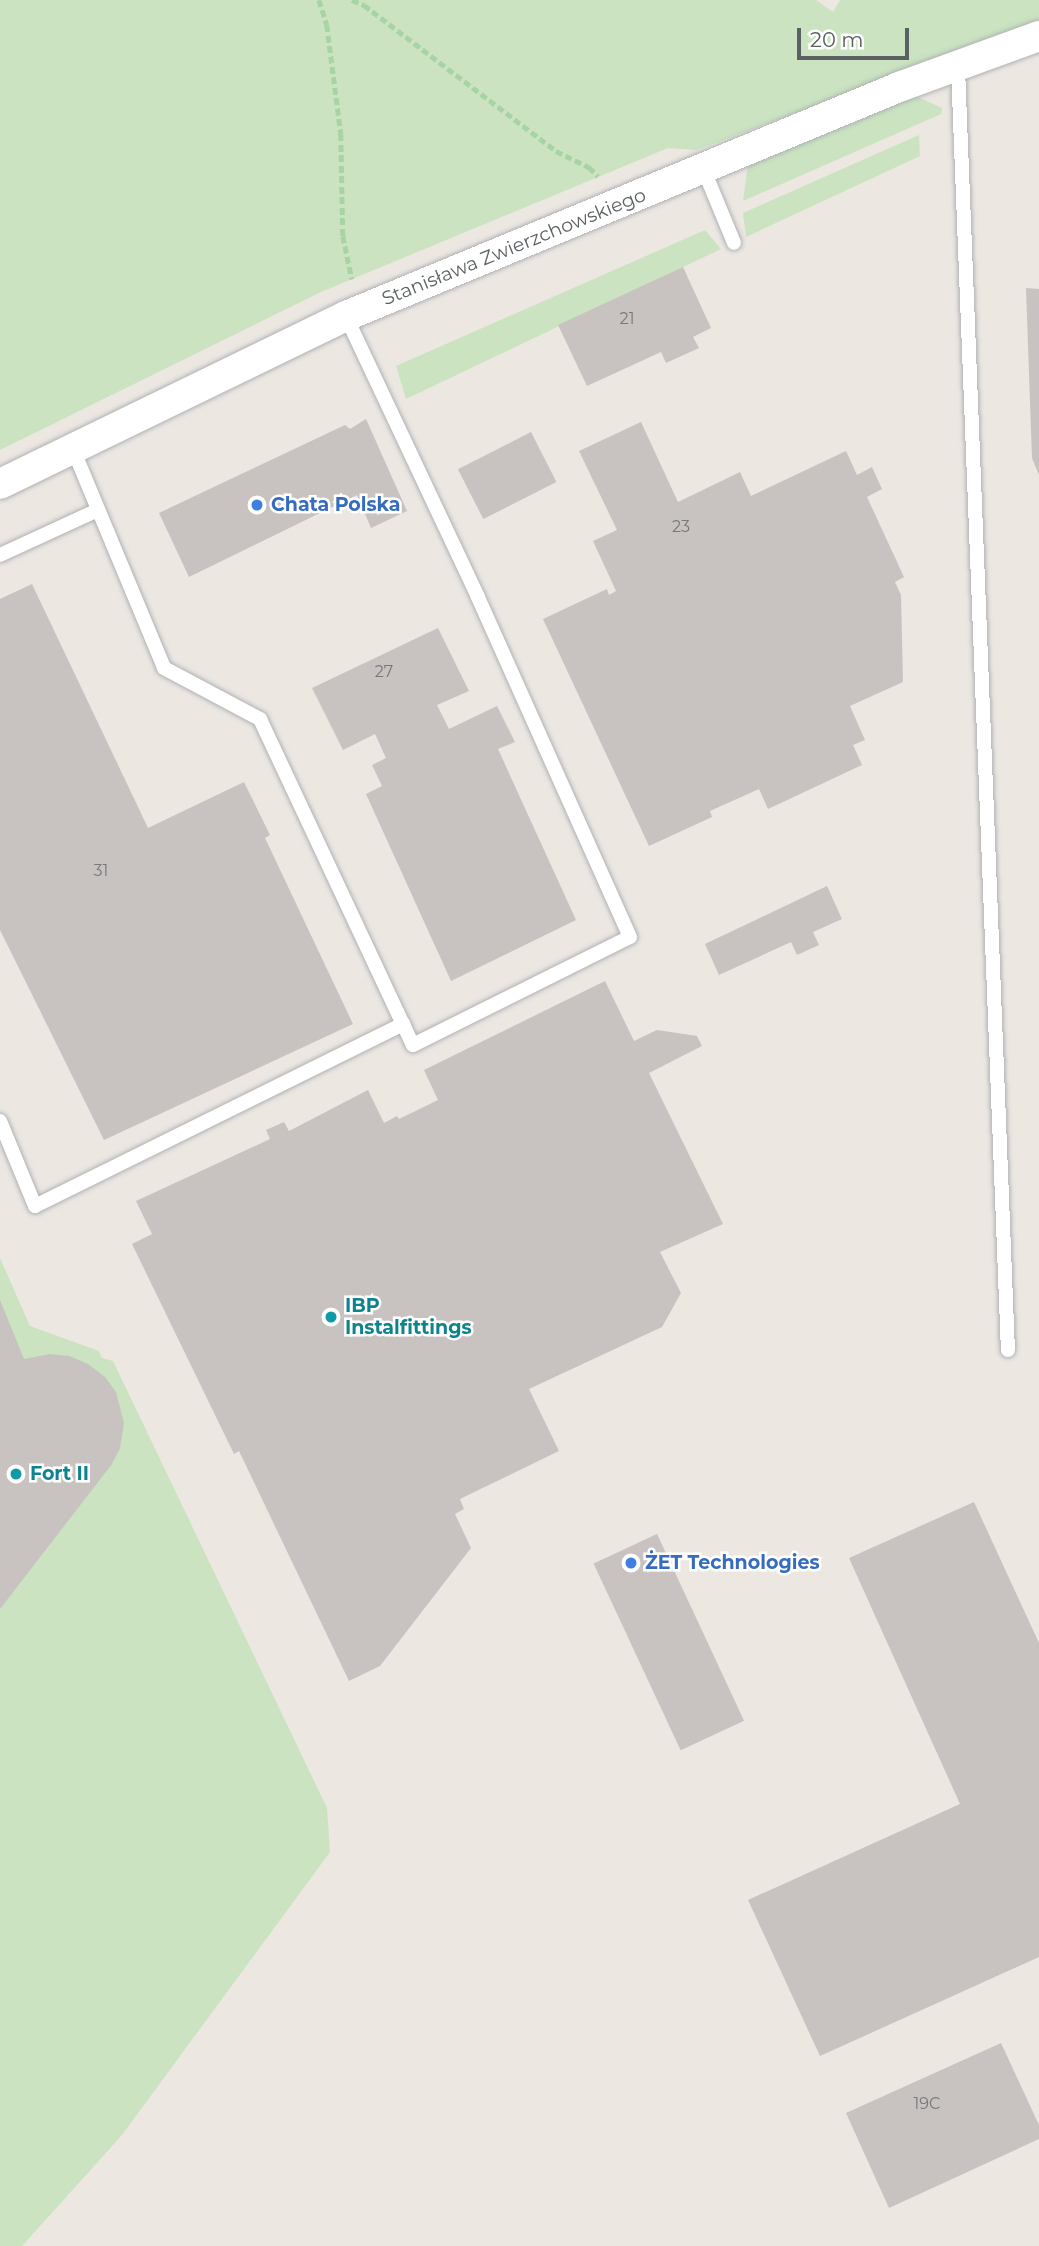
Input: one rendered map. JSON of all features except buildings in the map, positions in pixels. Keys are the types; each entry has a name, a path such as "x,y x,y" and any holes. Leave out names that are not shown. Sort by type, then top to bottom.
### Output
{"street":[{"name":"Stanisława Zwierzchowskiego","path":"0,484 352,313 899,87 958,68 1039,36"}],"lane":[{"path":"958,68 1007,1350"},
{"path":"703,168 734,243"},
{"path":"73,449 164,668 260,719 413,1045 630,937 352,313"},
{"path":"0,555 98,510"},
{"path":"0,1121 36,1206 403,1024"}],"path":[{"path":"318,0 327,25 341,134 343,236 352,313"},
{"path":"352,0 363,5 556,151 589,167 623,201"}],"green space":[{"path":"0,0 816,0 833,12 840,0 1039,0 1039,21 697,150 668,148 321,292 0,450"},
{"path":"918,97 942,108 941,114 743,201 748,164 905,98"},
{"path":"919,135 920,156 746,237 743,213"},
{"path":"705,230 721,249 406,399 396,366"},
{"path":"0,1258 30,1326 99,1351 102,1358 113,1361 327,1808 330,1852 122,2135 22,2246 0,2246"}],"place":[{"name":"Chata Polska","path":"257,505"},
{"name":"IBP Instalfittings","path":"331,1317"},
{"name":"Fort II","path":"16,1474"},
{"name":"ŻET Technologies","path":"631,1563"}]}
